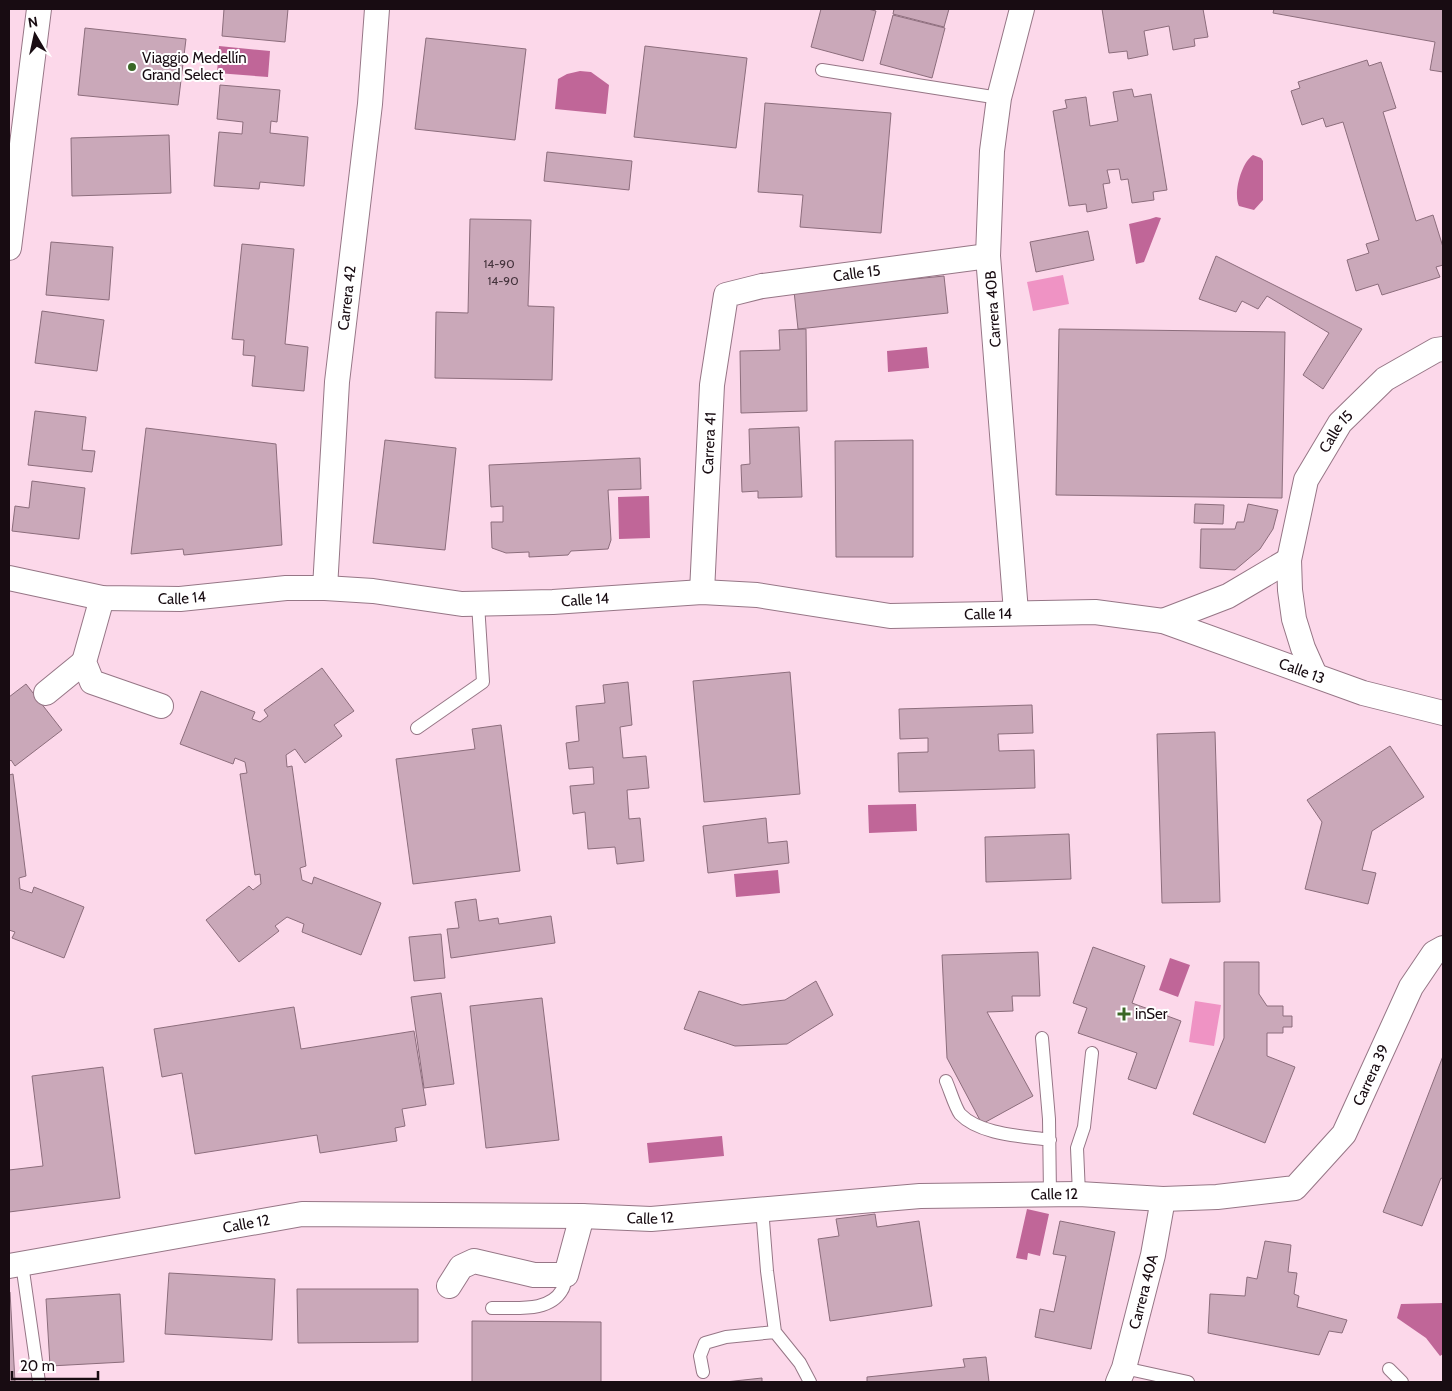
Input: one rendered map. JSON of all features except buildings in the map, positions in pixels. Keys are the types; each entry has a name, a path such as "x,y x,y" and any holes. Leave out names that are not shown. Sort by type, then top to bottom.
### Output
{"street":[{"path":"9,248 39,9"},
{"name":"Carrera 42","path":"324,588 337,382 370,104 377,9"},
{"name":"Carrera 40B","path":"1016,612 988,256 992,151 999,98 1022,9"},
{"name":"Calle 15","path":"726,295 762,286 988,256"},
{"name":"Carrera 41","path":"702,592 712,385 726,295"},
{"name":"Calle 15","path":"1315,675 1303,648 1294,619 1290,590 1289,560 1306,480 1340,423 1385,379 1436,350 1443,349"},
{"path":"1163,621 1228,596 1289,560"},
{"name":"Calle 14","path":"9,578 102,598 180,599 286,588 324,588 373,591 462,604 478,604 554,602 702,592 757,595 890,616 1016,612 1095,612 1163,621"},
{"path":"46,693 84,662 102,598"},
{"name":"Calle 13","path":"1163,621 1363,694 1443,713"},
{"path":"84,662 92,682 161,706"},
{"name":"Carrera 39","path":"1295,1188 1344,1134 1411,987 1439,951"},
{"name":"Calle 12","path":"15,1265 302,1214 582,1216 651,1219 762,1208 920,1196 1079,1194 1163,1199 1295,1188"},
{"name":"Carrera 40A","path":"1121,1375 1153,1255 1163,1199"},
{"path":"449,1286 461,1267 474,1261 534,1275 566,1275 582,1216"}],"lane":[{"path":"822,70 999,98"},
{"path":"417,728 483,682 481,626 478,604"},
{"path":"1042,1038 1050,1140 1050,1194"},
{"path":"1079,1194 1077,1148 1084,1127 1092,1053"},
{"path":"946,1081 960,1113 980,1127 1008,1134 1050,1140"},
{"path":"762,1208 767,1271 775,1332 800,1363 810,1382"},
{"path":"15,1265 39,1382"},
{"path":"492,1308 537,1307 551,1302 563,1290 566,1275"},
{"path":"703,1372 700,1356 705,1343 726,1337 775,1332"},
{"path":"1390,1369 1402,1382"},
{"path":"1121,1375 1188,1382"}],"shaded area":[{"path":"219,46 270,51 268,77 217,73"},
{"path":"580,71 591,72 609,85 606,114 555,109 558,79 567,74"},
{"path":"1253,155 1261,158 1263,161 1263,200 1254,210 1239,206 1237,201 1239,179 1245,165"},
{"path":"1156,217 1161,218 1144,262 1136,264 1129,224"},
{"path":"1063,275 1069,304 1033,311 1027,282"},
{"path":"927,347 929,368 888,372 887,351"},
{"path":"649,496 650,538 619,539 618,497"},
{"path":"916,804 917,831 869,833 868,805"},
{"path":"778,870 780,893 736,897 734,874"},
{"path":"1170,958 1190,965 1178,997 1159,990"},
{"path":"1195,1001 1221,1005 1214,1046 1189,1042"},
{"path":"722,1136 724,1156 649,1163 647,1143"},
{"path":"1027,1209 1049,1214 1040,1256 1028,1253 1027,1260 1016,1258"},
{"path":"1443,1303 1443,1354 1440,1356 1426,1338 1397,1318 1401,1304"}],"place":[{"name":"Viaggio Medellín Grand Select","path":"132,67"},
{"name":"inSer","path":"1124,1014"}]}
